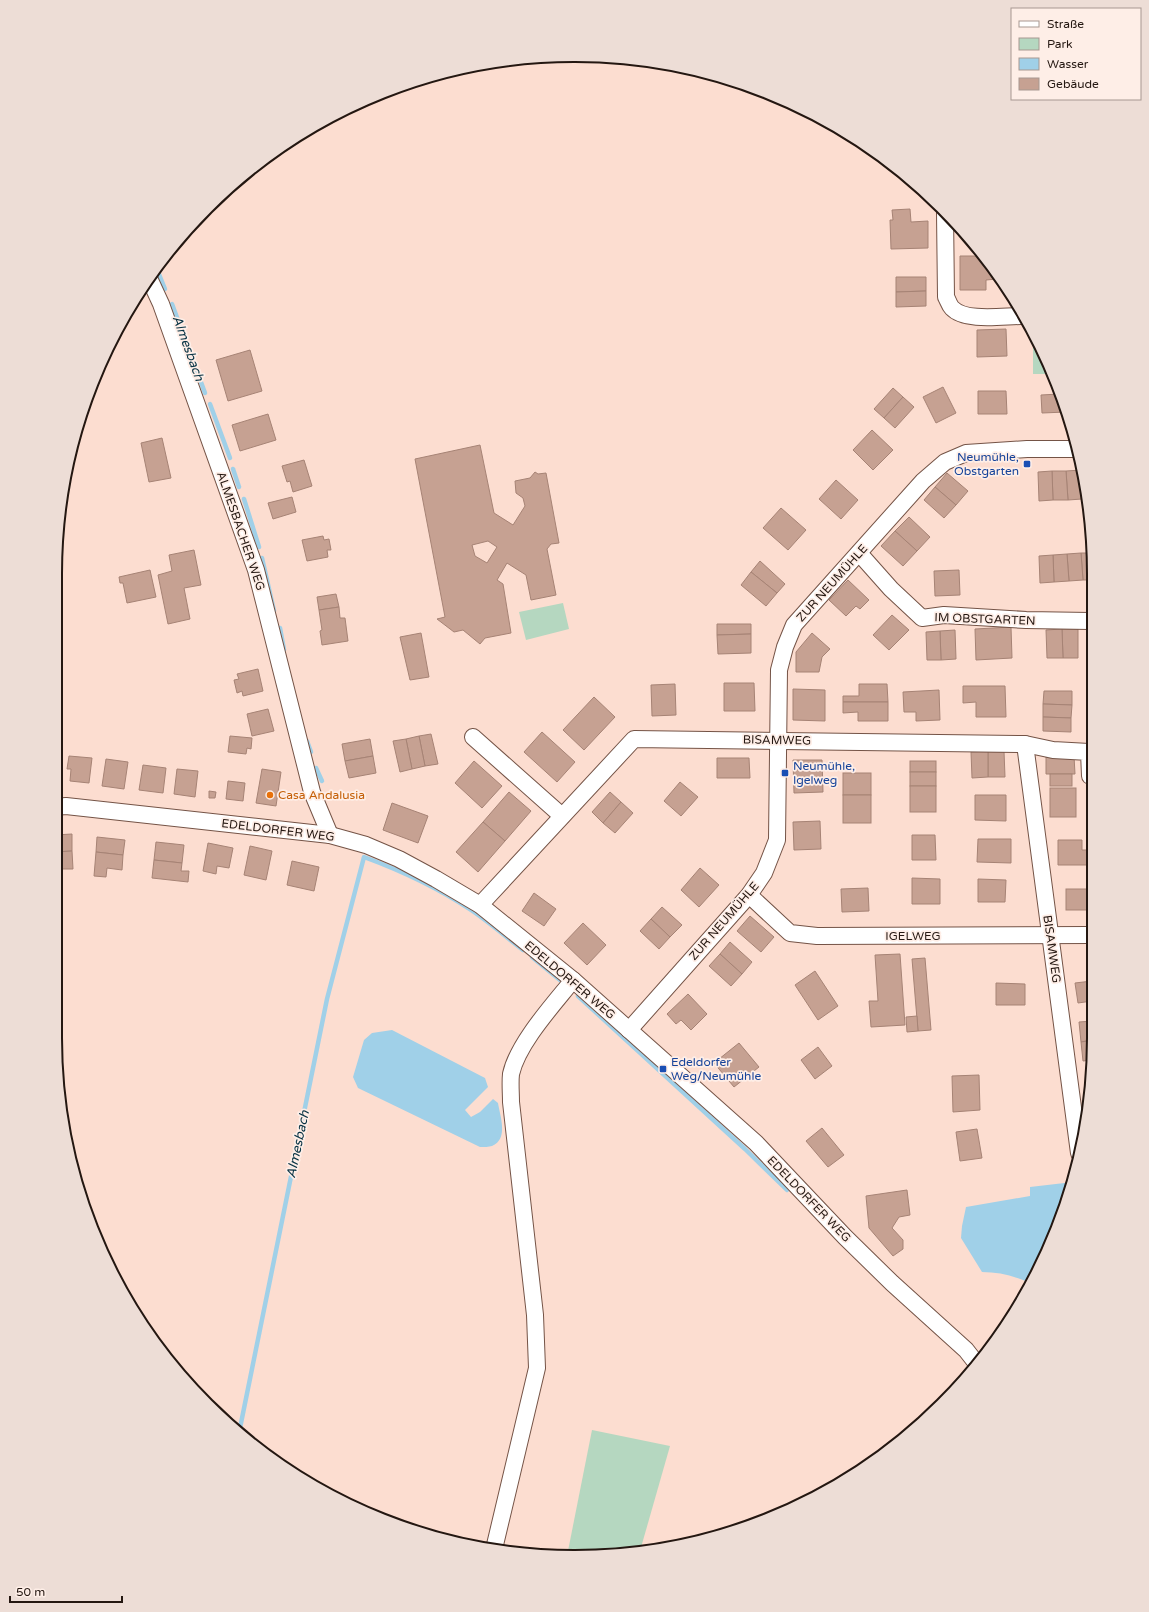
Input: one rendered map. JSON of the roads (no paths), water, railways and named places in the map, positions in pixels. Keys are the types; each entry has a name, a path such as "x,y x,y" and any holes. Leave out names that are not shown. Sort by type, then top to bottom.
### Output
{"street":[{"path":"945,221 946,297 951,308 968,317 1017,316"},
{"name":"ALMESBACHER WEG","path":"152,285 161,304 256,570 312,792 330,834"},
{"name":"ZUR NEUMÜHLE","path":"629,1030 749,895 764,873 777,840 779,670 785,647 794,625 923,482 945,462 966,453 1027,449 1071,449"},
{"name":"IM OBSTGARTEN","path":"859,553 891,589 922,618 944,615 1026,620 1087,621"},
{"path":"473,737 562,816"},
{"name":"BISAMWEG","path":"480,905 634,739 1025,744 1053,750 1087,752"},
{"name":"BISAMWEG","path":"1025,744 1077,1137"},
{"name":"EDELDORFER WEG","path":"62,806 330,834 366,845 399,859 480,905 573,980 756,1143 845,1237 892,1283 966,1350 973,1359"},
{"name":"IGELWEG","path":"749,895 790,933 817,936 1087,935"},
{"path":"495,1544 536,1368 535,1315 511,1102 511,1075 520,1050 547,1011 573,980"}],"water":[{"path":"392,1030 485,1078 488,1087 465,1110 471,1117 480,1112 493,1099 498,1103 502,1133 497,1143 492,1146 480,1147 358,1088 353,1077 364,1040 372,1033"},
{"path":"1066,1183 1048,1234 1025,1281 1007,1275 982,1272 961,1238 966,1207 1030,1196 1030,1187"}],"waterway":[{"name":"Almesbach","path":"159,275 165,289"},
{"name":"Almesbach","path":"172,304 205,393"},
{"name":"Almesbach","path":"210,404 230,458"},
{"name":"Almesbach","path":"233,469 239,487"},
{"name":"Almesbach","path":"244,499 259,547"},
{"name":"Almesbach","path":"262,558 274,611"},
{"name":"Almesbach","path":"280,628 284,650"},
{"name":"Almesbach","path":"307,741 311,752"},
{"name":"Almesbach","path":"316,768 322,781"},
{"name":"Almesbach","path":"240,1426 327,999 364,857 406,874 446,894 478,915 523,950"},
{"path":"532,957 560,980"},
{"path":"578,996 745,1149 787,1190"}],"place":[{"name":"Neumühle, Obstgarten","path":"1027,464"},
{"name":"Neumühle, Igelweg","path":"785,773"},
{"name":"Casa Andalusia","path":"270,795"},
{"name":"Edeldorfer Weg/Neumühle","path":"663,1069"}]}
